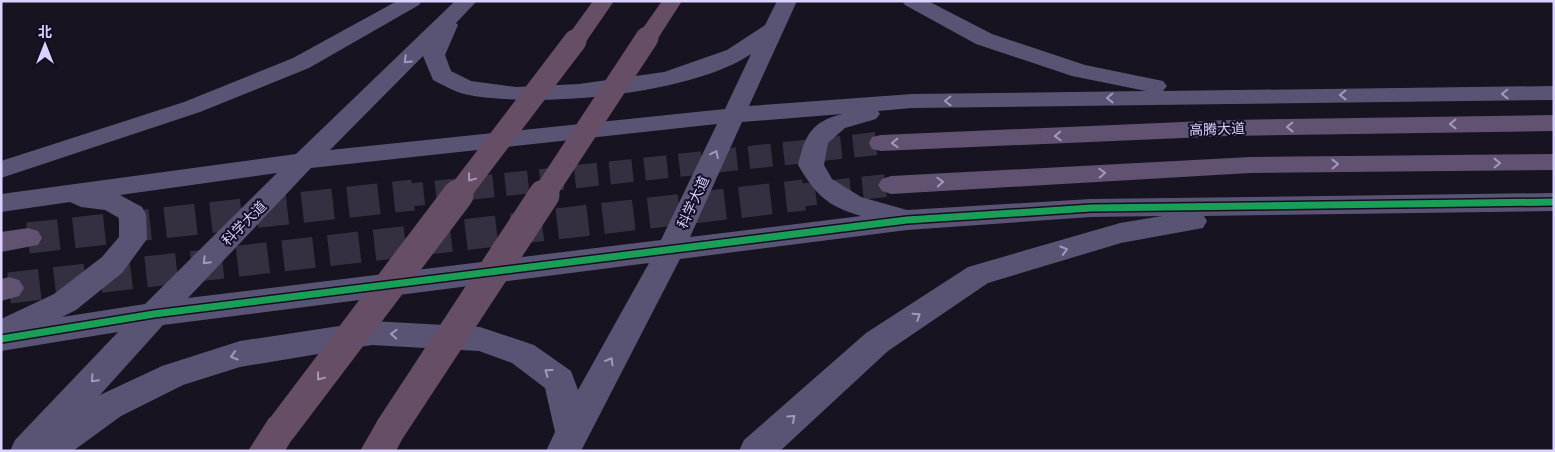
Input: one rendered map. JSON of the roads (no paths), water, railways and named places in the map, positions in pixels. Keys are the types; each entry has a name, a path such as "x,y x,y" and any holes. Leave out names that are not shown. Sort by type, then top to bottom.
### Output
{"highway":[{"path":"273,440 604,1"},
{"path":"384,439 672,1"}],"main road":[{"path":"1,170 192,107 283,70 309,58 412,1"},
{"name":"科学大道","path":"567,441 670,250 787,1"},
{"path":"912,1 984,39 1080,71 1206,96"},
{"path":"458,10 434,55 441,75 466,87 516,94 579,91 666,79 706,67 735,55 775,28"},
{"name":"科学大道","path":"27,451 154,314 304,161 458,10"},
{"path":"1,203 55,194 304,161 733,115 912,101 1554,93"},
{"path":"907,220 852,204 823,185 811,166 816,140 836,123 912,101"},
{"name":"高腾大道","path":"881,143 1228,128 1554,123"},
{"path":"892,185 1250,165 1554,162"},
{"path":"1,333 65,302 112,265 133,238 132,214 111,202 55,194"},
{"path":"1,340 154,314 907,220 1091,208 1554,202"},
{"path":"756,451 877,342 978,275 1120,233 1277,207"},
{"path":"1,242 28,238"},
{"path":"44,451 109,406 173,375 240,354 372,333 480,339 523,354 560,381 567,441"}],"tunnel":[{"path":"401,196 881,143"},
{"path":"793,196 891,185"},
{"path":"28,238 413,195"},
{"path":"9,288 804,195"}]}
